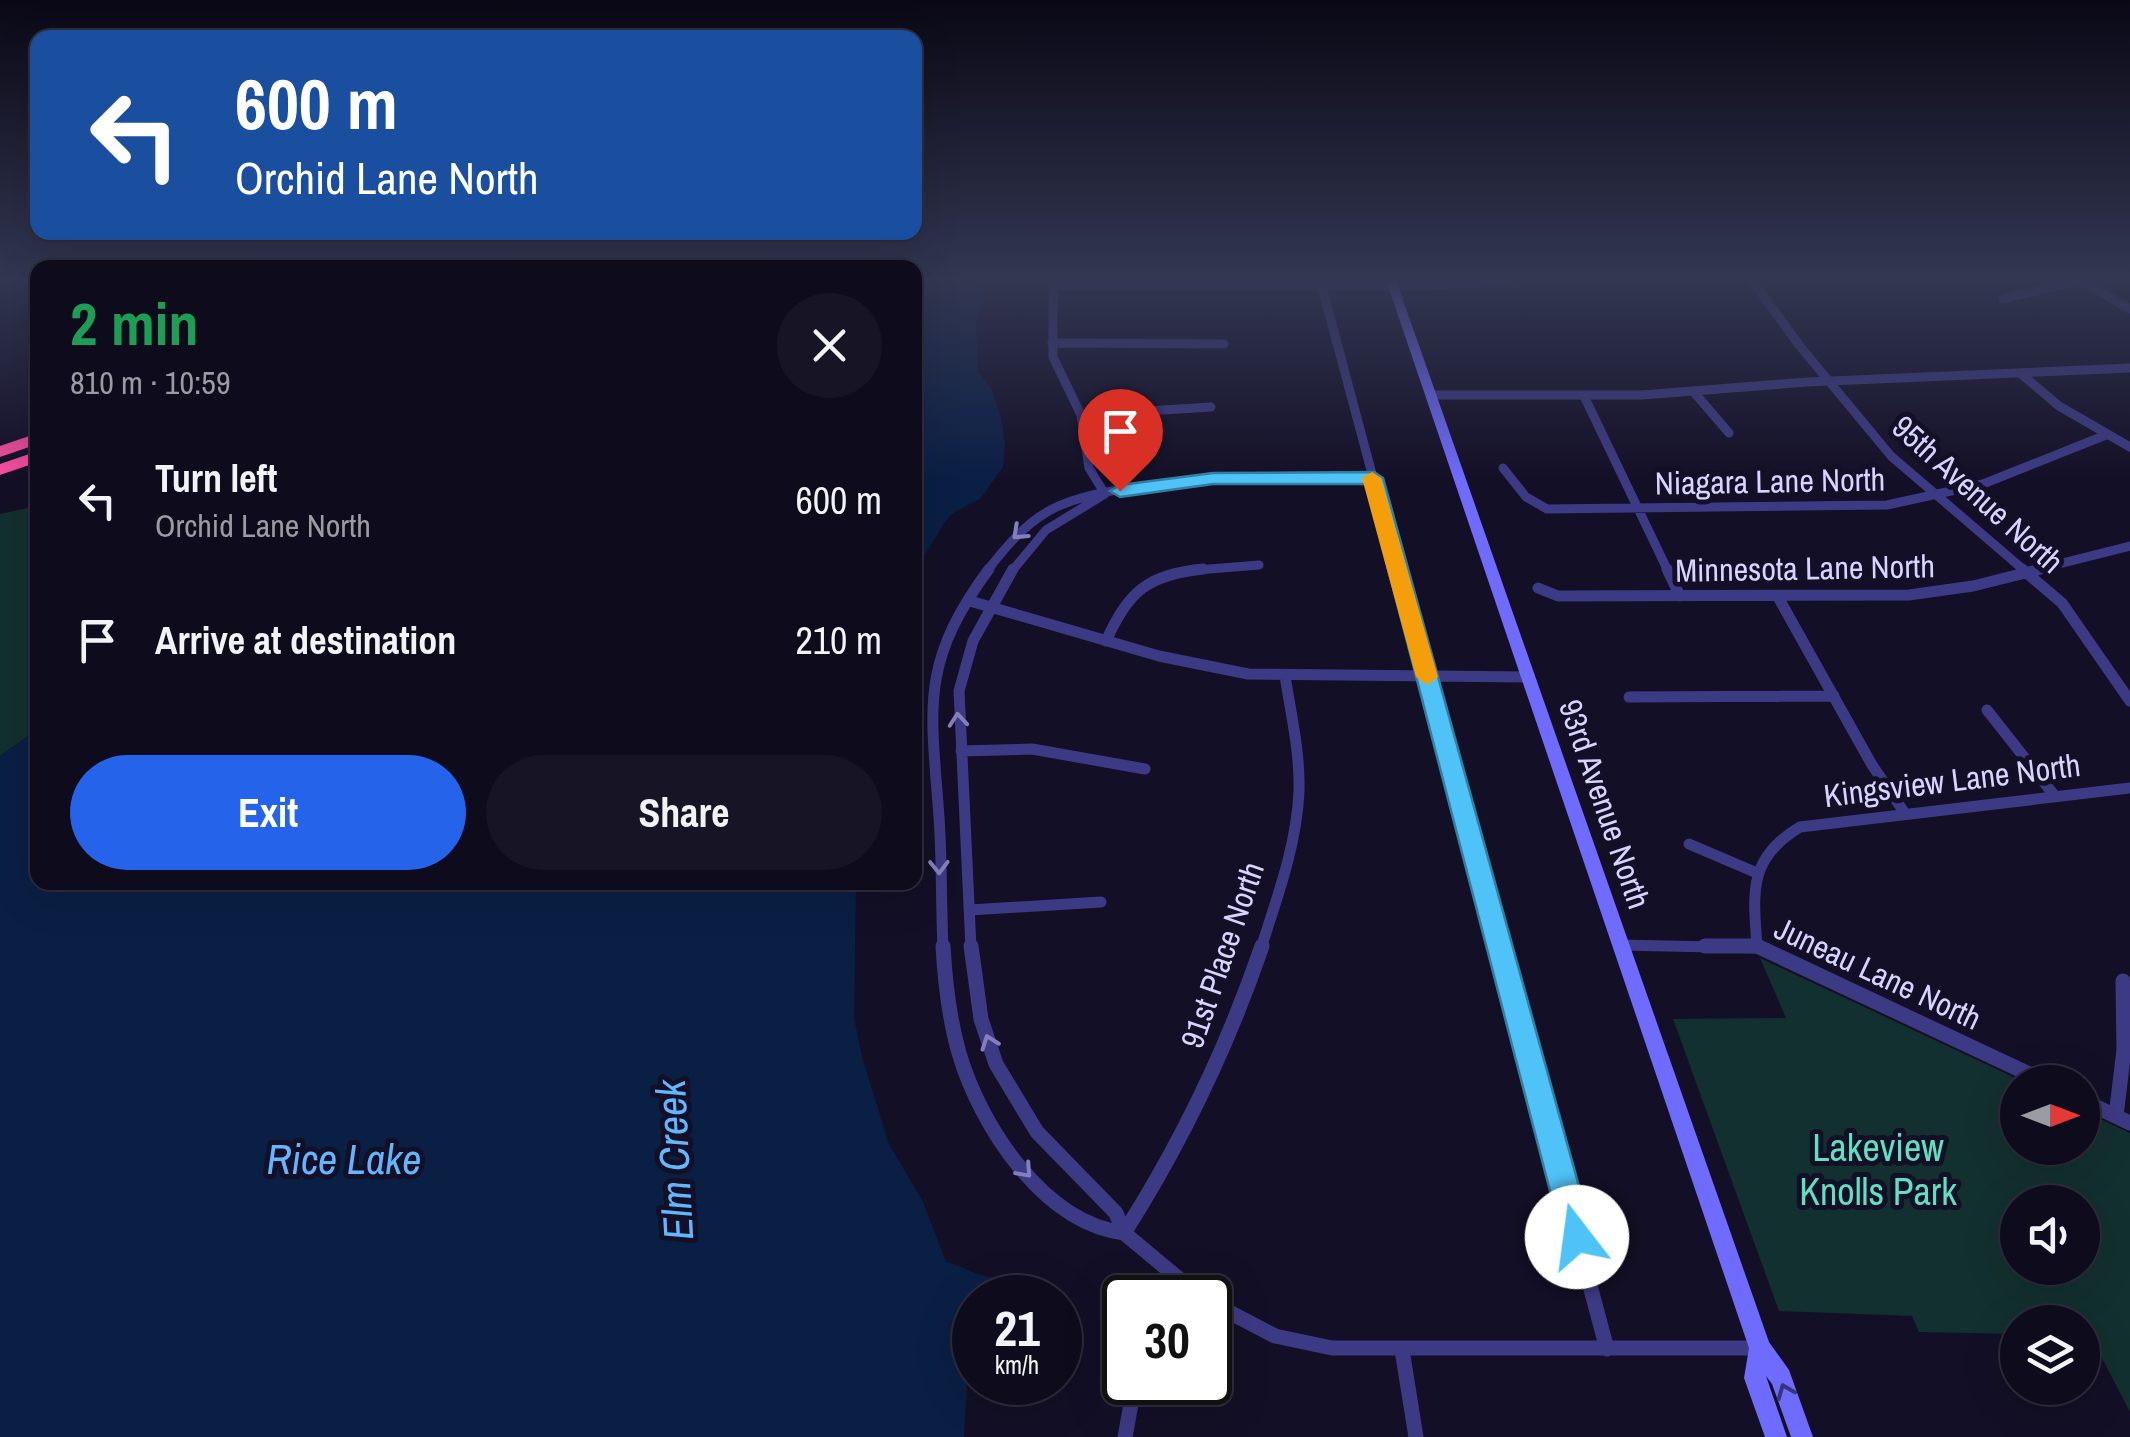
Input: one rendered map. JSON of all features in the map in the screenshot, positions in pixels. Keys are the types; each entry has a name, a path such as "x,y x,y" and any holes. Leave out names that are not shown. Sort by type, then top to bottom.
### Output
{"highway":[{"path":"0,452 30,441"},
{"path":"0,470 30,459"}],"main road":[{"name":"93rd Avenue North","path":"1414,347 1760,1348 1782,1378 1802,1437"},
{"name":"93rd Avenue North","path":"1760,1348 1755,1378 1776,1437"}],"street":[{"path":"1053,347 1056,366 1082,415 1089,468 1105,494"},
{"path":"1338,347 1607,1349"},
{"name":"95th Avenue North","path":"1802,347 1890,456 2062,603 2130,701"},
{"path":"1431,395 1584,396 2130,368"},
{"path":"2020,373 2059,406 2130,447"},
{"path":"1693,391 1728,433"},
{"path":"1584,396 1680,596"},
{"path":"1082,415 1212,408"},
{"name":"Niagara Lane North","path":"1504,468 1514,477 1524,498 1538,507 1854,508 1936,496 1992,481 2106,435"},
{"path":"1124,1233 1104,1232 1040,1188 1014,1160 966,1077 954,1044 944,993 939,821 930,694 942,647 999,555 1024,527 1071,500 1092,493 1213,478 1374,478"},
{"path":"1105,494 1046,531 1032,545 992,608 961,668 956,702 974,987 996,1064 1036,1132 1116,1212 1124,1233 1163,1275"},
{"name":"Minnesota Lane North","path":"1538,588 1558,596 1926,594 2130,546"},
{"path":"1106,641 1129,598 1152,580 1259,565"},
{"path":"1778,596 1904,812"},
{"path":"970,602 1195,665 1285,676 1528,677"},
{"name":"91st Place North","path":"1124,1233 1178,1147 1205,1092 1264,941 1298,809 1298,772 1285,676"},
{"path":"1629,697 1834,696"},
{"path":"1987,710 2054,795"},
{"path":"961,751 1032,748 1145,769"},
{"name":"Kingsview Lane North","path":"1756,872 1770,845 1800,827 2130,788"},
{"path":"939,821 966,819"},
{"path":"1689,844 1756,872 1756,946"},
{"path":"970,910 1102,902"},
{"name":"Juneau Lane North","path":"1620,945 1756,946 2010,1065"},
{"path":"2100,1108 2123,1119 2123,981"},
{"path":"1232,1315 1295,1342 1332,1348 1760,1348"},
{"path":"1402,1350 1416,1437"},
{"path":"1125,1437 1131,1405"}],"green space":[{"path":"30,508 30,735 0,756 0,514"},
{"name":"Lakeview Knolls Park","path":"1760,958 2000,1071 2000,1165 2100,1165 2100,1119 2130,1133 2130,1412 2100,1354 2100,1305 2000,1305 2000,1334 1919,1332 1912,1316 1779,1311 1673,1019 1786,1018"}],"water":[{"path":"922,347 977,347 978,372 991,388 1001,417 1003,467 980,499 953,513 922,560"},
{"name":"Rice Lake","path":"30,735 30,890 856,890 854,1018 889,1144 923,1202 946,1262 982,1275 952,1275 952,1405 966,1405 964,1437 0,1437 0,756"}],"slow traffic":[{"path":"1372,478 1427,677"}],"route":[{"path":"1120,491 1213,478 1374,478 1577,1237"}],"water label":[{"name":"Elm Creek","path":"674,1160"}]}
